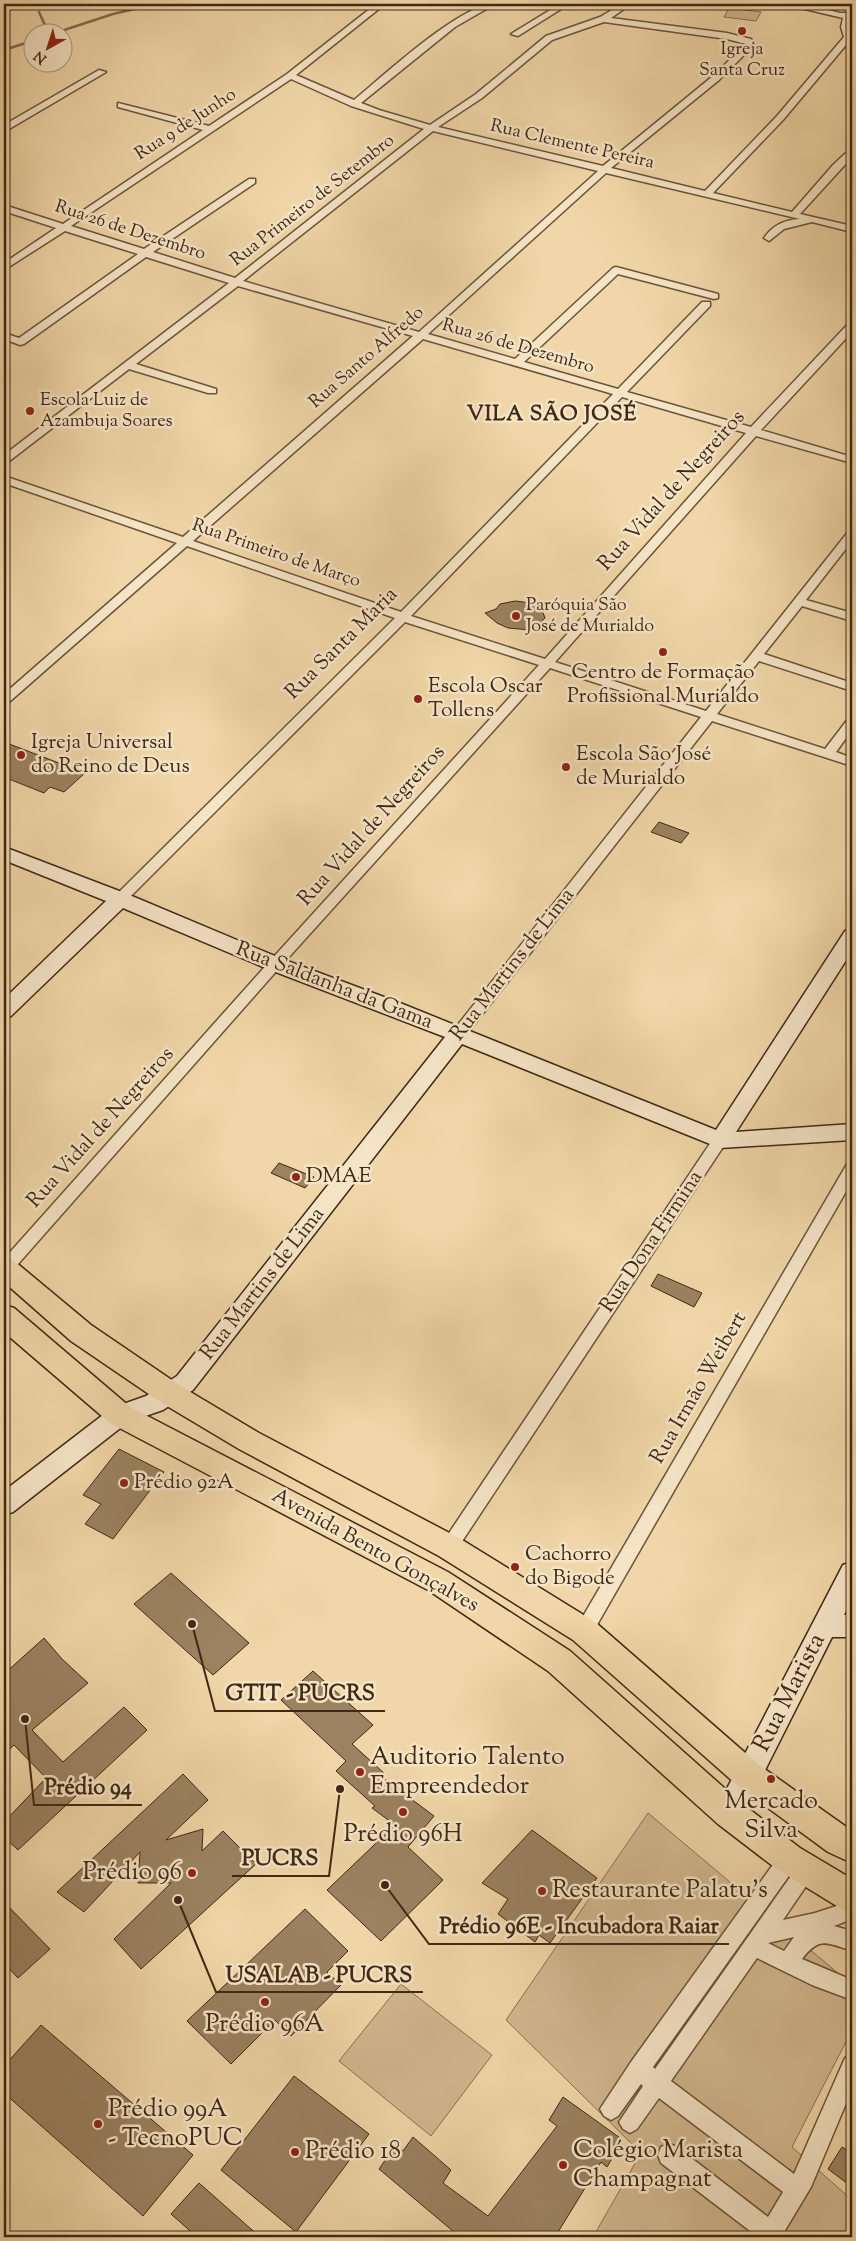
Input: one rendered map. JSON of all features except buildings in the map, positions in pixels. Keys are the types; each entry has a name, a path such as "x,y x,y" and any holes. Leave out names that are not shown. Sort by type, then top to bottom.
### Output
{"main road":[{"name":"Avenida Bento Gonçalves","path":"4,1267 81,1333 172,1394 249,1441 449,1547 584,1631 748,1775 839,1841 852,1848"},
{"name":"Avenida Bento Gonçalves","path":"4,1316 120,1415 438,1581 559,1661 729,1813 798,1865 852,1897"}],"street":[{"path":"354,104 452,25 491,4"},
{"path":"515,34 565,4"},
{"name":"Rua Primeiro de Setembro","path":"4,460 236,282 431,128 479,96 520,60 549,38 603,19 627,4"},
{"path":"795,4 840,16 851,13"},
{"name":"Rua 9 de Junho","path":"4,266 290,76 376,5"},
{"path":"707,194 749,155 833,56 848,37 844,28 851,13"},
{"name":"Rua Santo Alfredo","path":"4,700 420,336 604,169 716,78 750,44 748,41 727,36 603,19"},
{"path":"4,129 102,72"},
{"name":"Rua Clemente Pereira","path":"290,76 354,104 431,128 852,229"},
{"path":"121,105 210,129"},
{"path":"794,215 836,167 852,152"},
{"path":"4,336 20,342 144,253 252,181"},
{"name":"Rua 26 de Dezembro","path":"4,208 236,282 617,394 852,460"},
{"path":"769,238 774,230 782,225 822,222"},
{"name":"Rua Santa Maria","path":"4,1011 120,899 403,617 710,300 616,270 516,364"},
{"name":"Rua Vidal de Negreiros","path":"4,1267 548,664 588,616 753,432 852,326"},
{"path":"128,365 212,391"},
{"name":"Rua Primeiro de Março","path":"4,478 403,617 852,762"},
{"name":"Rua Martins de Lima","path":"120,1415 141,1409 172,1394 185,1383 852,534"},
{"path":"798,601 852,617"},
{"path":"756,656 852,687"},
{"path":"828,754 852,722"},
{"name":"Rua Saldanha da Gama","path":"4,853 276,964 720,1140"},
{"name":"Rua Dona Firmina","path":"449,1547 720,1140 852,936"},
{"path":"720,1140 761,1140 852,1132"},
{"name":"Rua Irmão Weibert","path":"584,1631 852,1168"},
{"path":"4,1504 120,1415"},
{"name":"Rua Marista","path":"729,1813 852,1573"},
{"path":"824,1626 852,1626"},
{"path":"611,2109 753,1908 798,1865"},
{"path":"630,2122 762,1934 798,1865"},
{"path":"753,1908 762,1934 787,1963 819,1978 852,1990"},
{"path":"762,1934 816,1923 852,1910"},
{"path":"787,1963 799,1945 809,1936 821,1932 852,1941"},
{"path":"669,2156 770,2235 797,2189 852,2065"},
{"path":"638,2069 797,2189"}],"shaded area":[{"path":"729,8 761,12 756,21 724,17"},
{"path":"648,1813 852,1985 852,2030 792,2147 852,2200 852,2237 593,2237 641,2153 506,2020"},
{"path":"401,1984 492,2055 431,2136 339,2061"}],"waterway":[{"path":"72,27 113,14 156,4"},
{"path":"39,12 44,22"},
{"path":"4,50 22,44"}],"place":[{"name":"Igreja Santa Cruz","path":"742,31"},
{"name":"Escola Luiz de Azambuja Soares","path":"30,411"},
{"name":"Paróquia São José de Murialdo","path":"516,616"},
{"name":"Centro de Formação Profissional Murialdo","path":"663,652"},
{"name":"Escola Oscar Tollens","path":"418,699"},
{"name":"Igreja Universal do Reino de Deus","path":"21,755"},
{"name":"Escola São José de Murialdo","path":"566,767"},
{"name":"DMAE","path":"296,1177"},
{"name":"Prédio 92A","path":"124,1483"},
{"name":"Cachorro do Bigode","path":"515,1567"},
{"name":"GTIT - PUCRS","path":"192,1624"},
{"name":"Prédio 94","path":"25,1719"},
{"name":"Auditorio Talento Empreendedor","path":"360,1772"},
{"name":"Mercado Silva","path":"771,1779"},
{"name":"PUCRS","path":"340,1789"},
{"name":"Prédio 96H","path":"403,1812"},
{"name":"Prédio 96","path":"192,1873"},
{"name":"Prédio 96E - Incubadora Raiar","path":"385,1885"},
{"name":"Restaurante Palatu's","path":"542,1891"},
{"name":"USALAB - PUCRS","path":"178,1900"},
{"name":"Prédio 96A","path":"265,2002"},
{"name":"Prédio 99A - TecnoPUC","path":"98,2124"},
{"name":"Prédio 18","path":"295,2152"},
{"name":"Colégio Marista Champagnat","path":"563,2165"}],"district":[{"name":"VILA SÃO JOSÉ","path":"552,415"}]}
